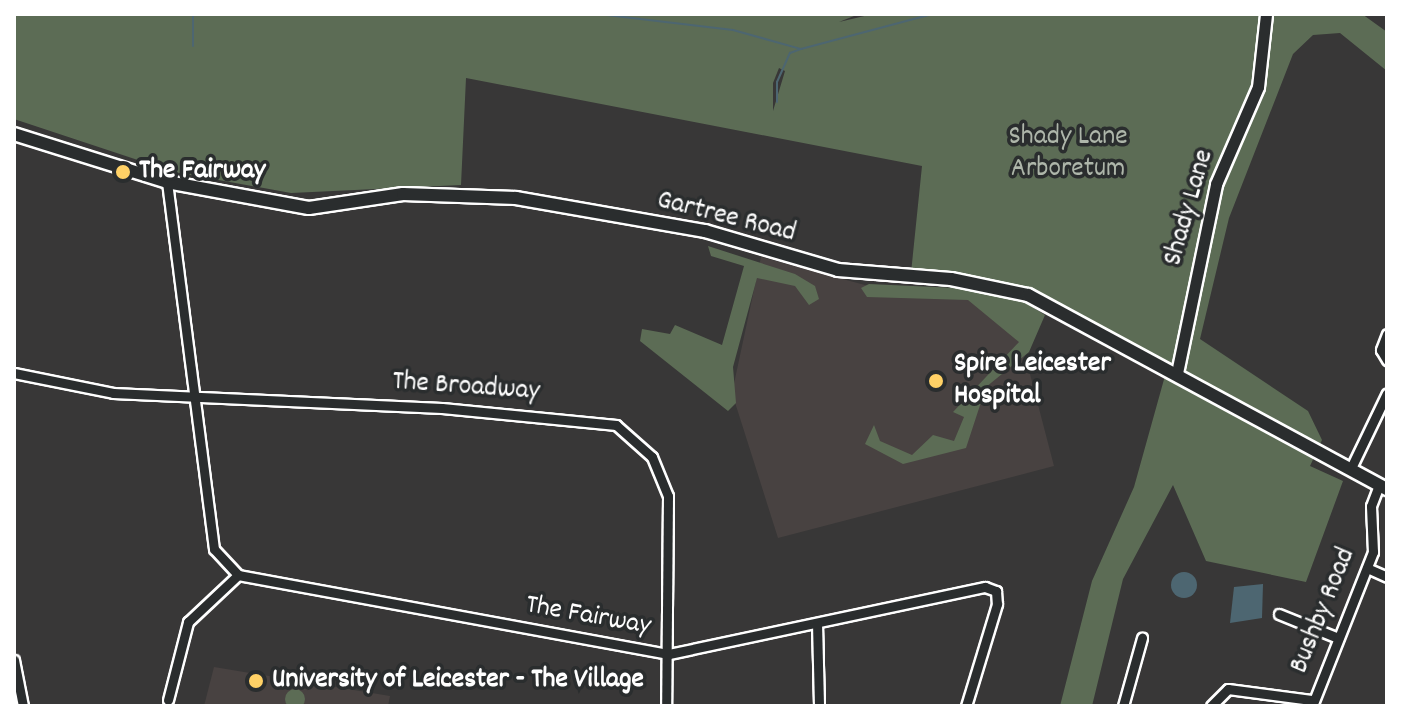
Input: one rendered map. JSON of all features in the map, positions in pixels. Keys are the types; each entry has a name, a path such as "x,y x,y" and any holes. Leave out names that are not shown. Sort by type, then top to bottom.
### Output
{"main road":[{"name":"Gartree Road","path":"14,134 167,182 309,208 403,194 484,194 705,231 838,270 1028,295 1383,487"}],"street":[{"name":"Shady Lane","path":"1177,373 1216,184 1258,87 1266,14"},
{"path":"167,182 192,397 214,549 238,575 188,622 168,700"},
{"path":"1387,334 1381,350 1387,360"},
{"name":"The Broadway","path":"14,373 113,393 442,408 616,425 652,457 668,496 669,654 666,706"},
{"path":"1350,470 1387,393"},
{"name":"Bushby Road","path":"1312,703 1367,568 1383,487"},
{"path":"1367,568 1387,577"},
{"name":"The Fairway","path":"238,575 669,654 985,587 996,591 966,706"},
{"path":"1280,612 1338,638"},
{"path":"817,623 819,706"},
{"path":"1123,706 1142,638"},
{"path":"14,660 23,706"},
{"path":"1211,706 1228,689 1312,703"}],"shaded area":[{"path":"761,257 876,288 1012,305 1054,466 778,538 732,393"},
{"name":"University of Leicester - The Village","path":"214,667 390,696 388,706 204,706"}],"green space":[{"name":"Shady Lane Arboretum","path":"14,14 859,14 839,22 873,14 1362,14 1387,32 1387,71 1340,33 1313,35 1293,54 1229,218 1200,339 1308,411 1322,440 1310,466 1343,481 1306,582 1206,561 1173,485 1123,579 1092,706 1060,706 1092,581 1134,487 1168,365 1027,289 911,273 922,166 466,78 461,185 291,193 174,172 14,119","holes":["779,68 785,71 773,111 773,83"]},
{"path":"708,246 795,274 815,286 819,299 809,305 795,286 757,278 733,367 736,403 728,411 640,341 642,329 670,334 675,325 722,345 744,266 711,256"},
{"path":"869,284 979,289 1023,301 1045,315 1029,352 986,387 966,448 903,464 865,444 874,425 880,441 912,455 933,435 954,441 964,417 953,412 1019,342 968,300 867,297 861,288"},
{"path":"295,689 302,692 305,699 302,706 295,709 288,706 285,699 288,692"}],"water":[{"path":"1184,572 1194,575 1197,585 1194,595 1184,598 1174,595 1171,585 1174,575"},
{"path":"1263,584 1262,618 1230,623 1234,587"}],"waterway":[{"path":"193,14 193,46"},
{"path":"598,14 733,30 801,49 933,14"},
{"path":"777,102 777,82 790,53 801,49"}],"place":[{"name":"The Fairway","path":"123,172"},
{"name":"Spire Leicester Hospital","path":"936,381"},
{"name":"University of Leicester - The Village","path":"256,681"}]}
